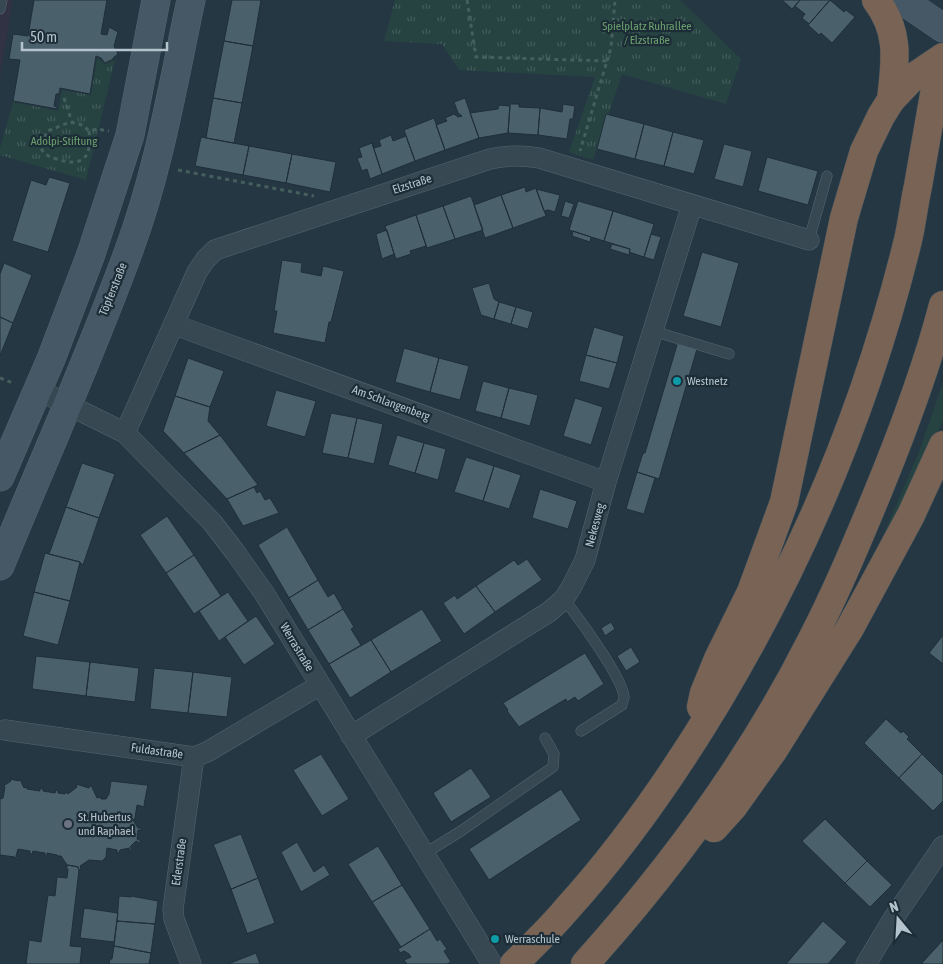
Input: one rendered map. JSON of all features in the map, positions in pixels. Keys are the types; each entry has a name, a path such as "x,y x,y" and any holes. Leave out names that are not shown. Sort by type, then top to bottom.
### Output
{"highway":[{"path":"876,0 888,18 895,42 895,64 891,100"},
{"path":"693,742 704,694 718,660 751,592 784,502 846,211 864,151 891,100 912,78 943,57"},
{"path":"514,964 566,910 613,854 654,799 693,742 743,658 772,604 829,482 873,363 908,239 936,83"},
{"path":"585,964 614,931 704,818 784,691 815,633 855,547 889,464 923,371 943,305"},
{"path":"671,861 718,826 773,751 872,590 911,515 943,444"}],"main road":[{"path":"0,477 38,390 91,254 130,135 156,0"},
{"name":"Töpferstraße","path":"0,566 68,404 129,249 155,166 191,0"},
{"path":"902,0 943,28"}],"street":[{"name":"Elzstraße","path":"125,433 175,325 197,272 215,250 490,159 508,155 538,158 809,240"},
{"name":"Nekesweg","path":"351,736 549,612 564,600 585,560 606,482 692,204"},
{"name":"Am Schlangenberg","path":"175,325 606,482"},
{"name":"Werrastraße","path":"38,390 125,433 212,522 264,594 492,964"},
{"name":"Fuldastraße","path":"5,730 194,757 207,752 320,685"},
{"name":"Ederstraße","path":"192,964 174,919 173,909 194,757"},
{"path":"866,964 943,846"}],"lane":[{"path":"0,9 2,0"},
{"path":"809,240 827,176"},
{"path":"653,331 729,354"},
{"path":"564,600 580,620 617,679 624,698 622,705 581,731"},
{"path":"424,854 461,831 553,767 554,754 544,738"}],"path":[{"path":"467,0 476,57 607,61"},
{"path":"575,169 611,48 615,0"},
{"path":"64,98 72,122"},
{"path":"72,122 82,124 89,131 89,146 85,158 79,163 61,161 43,154 41,148 47,131 72,122"},
{"path":"89,131 96,129 130,135"},
{"path":"155,166 320,197 340,208"}],"shaded area":[{"path":"0,0 13,0 0,78"}],"green space":[{"name":"Spielplatz Ruhrallee / Elzstraße","path":"395,0 680,0 741,59 726,104 622,74 593,160 569,152 595,77 459,70 442,44 384,41"},
{"name":"Adolpi-Stiftung","path":"97,58 105,64 115,60 86,180 0,155 13,102 58,111 62,90 91,95"},
{"path":"943,382 943,421 888,540 882,538 919,452"}],"building":[{"path":"34,0 107,0 101,34 107,35 109,27 118,32 114,46 118,54 113,60 105,63 96,56 90,94 60,88 59,94 56,94 54,106 57,109 13,101 20,60 9,59 13,34 28,36"},
{"path":"232,0 261,0 253,46 224,41"},
{"path":"782,0 800,0 792,9"},
{"path":"800,0 830,0 809,24 802,18 805,14 795,6"},
{"path":"830,0 844,12 846,10 855,17 832,43 808,25"},
{"path":"224,41 253,46 242,103 213,98"},
{"path":"213,98 242,103 234,143 206,138"},
{"path":"465,98 479,138 445,150 436,125 447,121 445,118 454,114 458,117 462,116 458,113 454,102"},
{"path":"510,104 519,104 519,107 540,108 538,135 508,133"},
{"path":"563,104 575,106 573,119 570,119 567,139 538,135 540,108 562,112"},
{"path":"499,105 510,106 508,133 479,138 470,113 498,109"},
{"path":"606,114 644,124 635,159 597,149"},
{"path":"434,118 445,150 415,161 404,130"},
{"path":"644,124 673,132 664,166 635,159"},
{"path":"673,132 704,140 694,174 664,166"},
{"path":"391,135 393,141 406,136 415,161 382,174 372,143 374,148 381,146 379,140"},
{"path":"201,137 249,146 243,175 195,166"},
{"path":"372,143 382,174 370,179 367,169 362,171 357,158 362,157 359,148"},
{"path":"724,144 752,151 743,187 714,179"},
{"path":"249,146 292,154 286,183 243,175"},
{"path":"292,154 336,162 330,192 286,183"},
{"path":"767,157 818,171 808,205 758,191"},
{"path":"49,177 70,183 48,252 12,241 31,180 46,185"},
{"path":"525,187 526,192 536,188 546,216 513,228 501,195"},
{"path":"536,189 560,195 555,212 544,211"},
{"path":"501,195 513,228 485,238 474,205"},
{"path":"471,196 483,230 455,239 443,206"},
{"path":"565,201 574,204 569,218 561,216"},
{"path":"578,201 613,211 604,241 569,230"},
{"path":"443,206 455,239 427,248 416,215"},
{"path":"613,211 654,224 644,257 629,252 630,249 604,241"},
{"path":"416,215 426,246 410,251 411,254 396,259 385,226"},
{"path":"387,230 394,254 382,259 376,234"},
{"path":"573,231 591,237 590,242 572,236"},
{"path":"651,234 661,237 654,260 644,257"},
{"path":"612,244 630,249 629,255 610,249"},
{"path":"702,252 739,263 721,327 683,316"},
{"path":"282,260 302,263 301,272 321,276 323,266 344,271 325,343 273,333 277,311 274,311"},
{"path":"4,263 32,275 13,323 0,317 0,274"},
{"path":"489,283 494,299 499,302 494,319 481,315 472,288"},
{"path":"499,302 516,307 511,324 494,319"},
{"path":"516,307 533,312 528,329 511,324"},
{"path":"0,317 13,323 0,356"},
{"path":"594,327 624,336 617,363 586,355"},
{"name":"Westnetz","path":"675,343 697,349 659,479 637,472 643,453 645,453 677,345"},
{"path":"404,348 439,358 430,392 395,382"},
{"path":"586,355 617,363 609,389 579,381"},
{"path":"188,358 224,371 210,407 175,396"},
{"path":"439,358 469,366 460,400 430,392"},
{"path":"483,381 509,388 501,418 475,411"},
{"path":"509,388 538,395 530,426 501,418"},
{"path":"276,390 316,401 305,437 266,426"},
{"path":"175,396 210,407 208,421 220,435 184,453 163,431"},
{"path":"575,398 603,407 591,445 563,436"},
{"path":"331,413 357,418 348,458 322,453"},
{"path":"357,418 383,424 374,464 348,458"},
{"path":"220,435 258,485 227,499 184,453"},
{"path":"397,435 424,443 415,473 388,465"},
{"path":"424,443 446,449 438,480 415,473"},
{"path":"466,457 494,466 483,501 454,492"},
{"path":"82,463 115,474 99,518 66,507"},
{"path":"494,466 521,475 509,509 483,501"},
{"path":"637,472 655,478 644,514 626,509"},
{"path":"254,487 257,493 260,491 265,500 270,498 279,513 243,526 227,499"},
{"path":"540,489 577,501 568,529 532,518"},
{"path":"66,507 99,518 83,565 80,562 49,554"},
{"path":"167,516 194,555 166,573 140,535"},
{"path":"287,527 318,580 289,598 258,545"},
{"path":"45,553 80,562 70,601 34,592"},
{"path":"194,555 221,596 194,614 166,573"},
{"path":"527,559 542,580 495,612 476,586 514,560 518,565"},
{"path":"318,580 328,597 334,593 343,609 308,630 289,598"},
{"path":"476,586 495,612 464,634 443,603 455,595 457,599"},
{"path":"34,592 70,601 58,645 23,636"},
{"path":"228,592 248,621 219,641 199,611"},
{"path":"343,609 354,627 351,629 361,645 329,664 308,630"},
{"path":"422,609 442,641 391,672 371,640"},
{"path":"256,616 275,644 244,665 225,637"},
{"path":"611,622 615,629 605,636 601,628"},
{"path":"943,635 943,664 929,653"},
{"path":"371,640 391,672 350,698 329,664"},
{"path":"631,647 640,662 626,671 617,656"},
{"path":"585,653 604,684 578,701 575,697 567,702 566,699 519,727 503,703"},
{"path":"36,656 90,662 86,696 32,689"},
{"path":"90,662 139,668 135,702 86,696"},
{"path":"154,668 193,672 188,713 150,709"},
{"path":"193,672 232,677 227,717 188,713"},
{"path":"886,719 901,733 903,731 909,737 907,739 922,754 899,778 864,743"},
{"path":"321,754 349,799 322,816 293,770"},
{"path":"922,754 943,775 943,801 933,811 899,778"},
{"path":"471,768 491,797 451,822 433,793"},
{"name":"St. Hubertus und Raphael","path":"10,779 19,781 20,779 24,788 27,787 27,789 40,791 40,788 43,791 55,793 56,790 58,793 65,794 66,792 68,794 77,787 76,784 89,788 91,785 97,798 100,797 101,799 106,799 109,794 111,781 148,784 145,807 137,805 133,820 138,828 142,830 138,830 137,839 141,841 140,843 136,841 130,847 132,850 130,851 129,848 120,850 117,853 117,850 107,848 106,857 102,861 89,860 80,866 81,869 79,870 78,867 68,865 65,867 67,865 61,856 47,853 47,856 45,856 45,853 33,851 30,854 30,851 18,849 17,860 15,857 0,855 0,799 3,798 5,787 3,785 11,781"},
{"path":"561,789 581,820 489,880 469,849"},
{"path":"825,819 867,861 845,883 802,841"},
{"path":"241,834 258,878 229,890 231,889 212,845"},
{"path":"297,842 314,872 324,865 330,875 301,892 281,852"},
{"path":"378,846 402,885 372,902 348,864"},
{"path":"867,861 892,885 870,907 845,883"},
{"path":"68,865 78,867 79,870 70,946 82,947 80,964 26,964 29,940 41,942 48,895 55,896 57,877 67,878 68,869 66,868"},
{"path":"258,878 275,923 246,934 231,889"},
{"path":"402,885 430,929 401,947 372,902"},
{"path":"119,896 131,896 158,901 155,924 117,921"},
{"path":"84,908 118,913 114,942 80,938"},
{"path":"117,921 155,924 151,953 114,946"},
{"path":"823,921 847,942 828,964 786,964"},
{"path":"430,929 437,941 440,939 447,949 444,951 451,962 447,964 407,964 404,960 411,957 404,951 400,953 398,949"},
{"path":"943,940 943,964 923,964 922,963"},
{"path":"114,946 151,953 149,964 109,964 110,959 112,959"},
{"path":"256,953 260,964 228,964"}],"place":[{"name":"Westnetz","path":"677,381"},
{"name":"St. Hubertus und Raphael","path":"68,824"},
{"name":"Werraschule","path":"495,939"}]}
